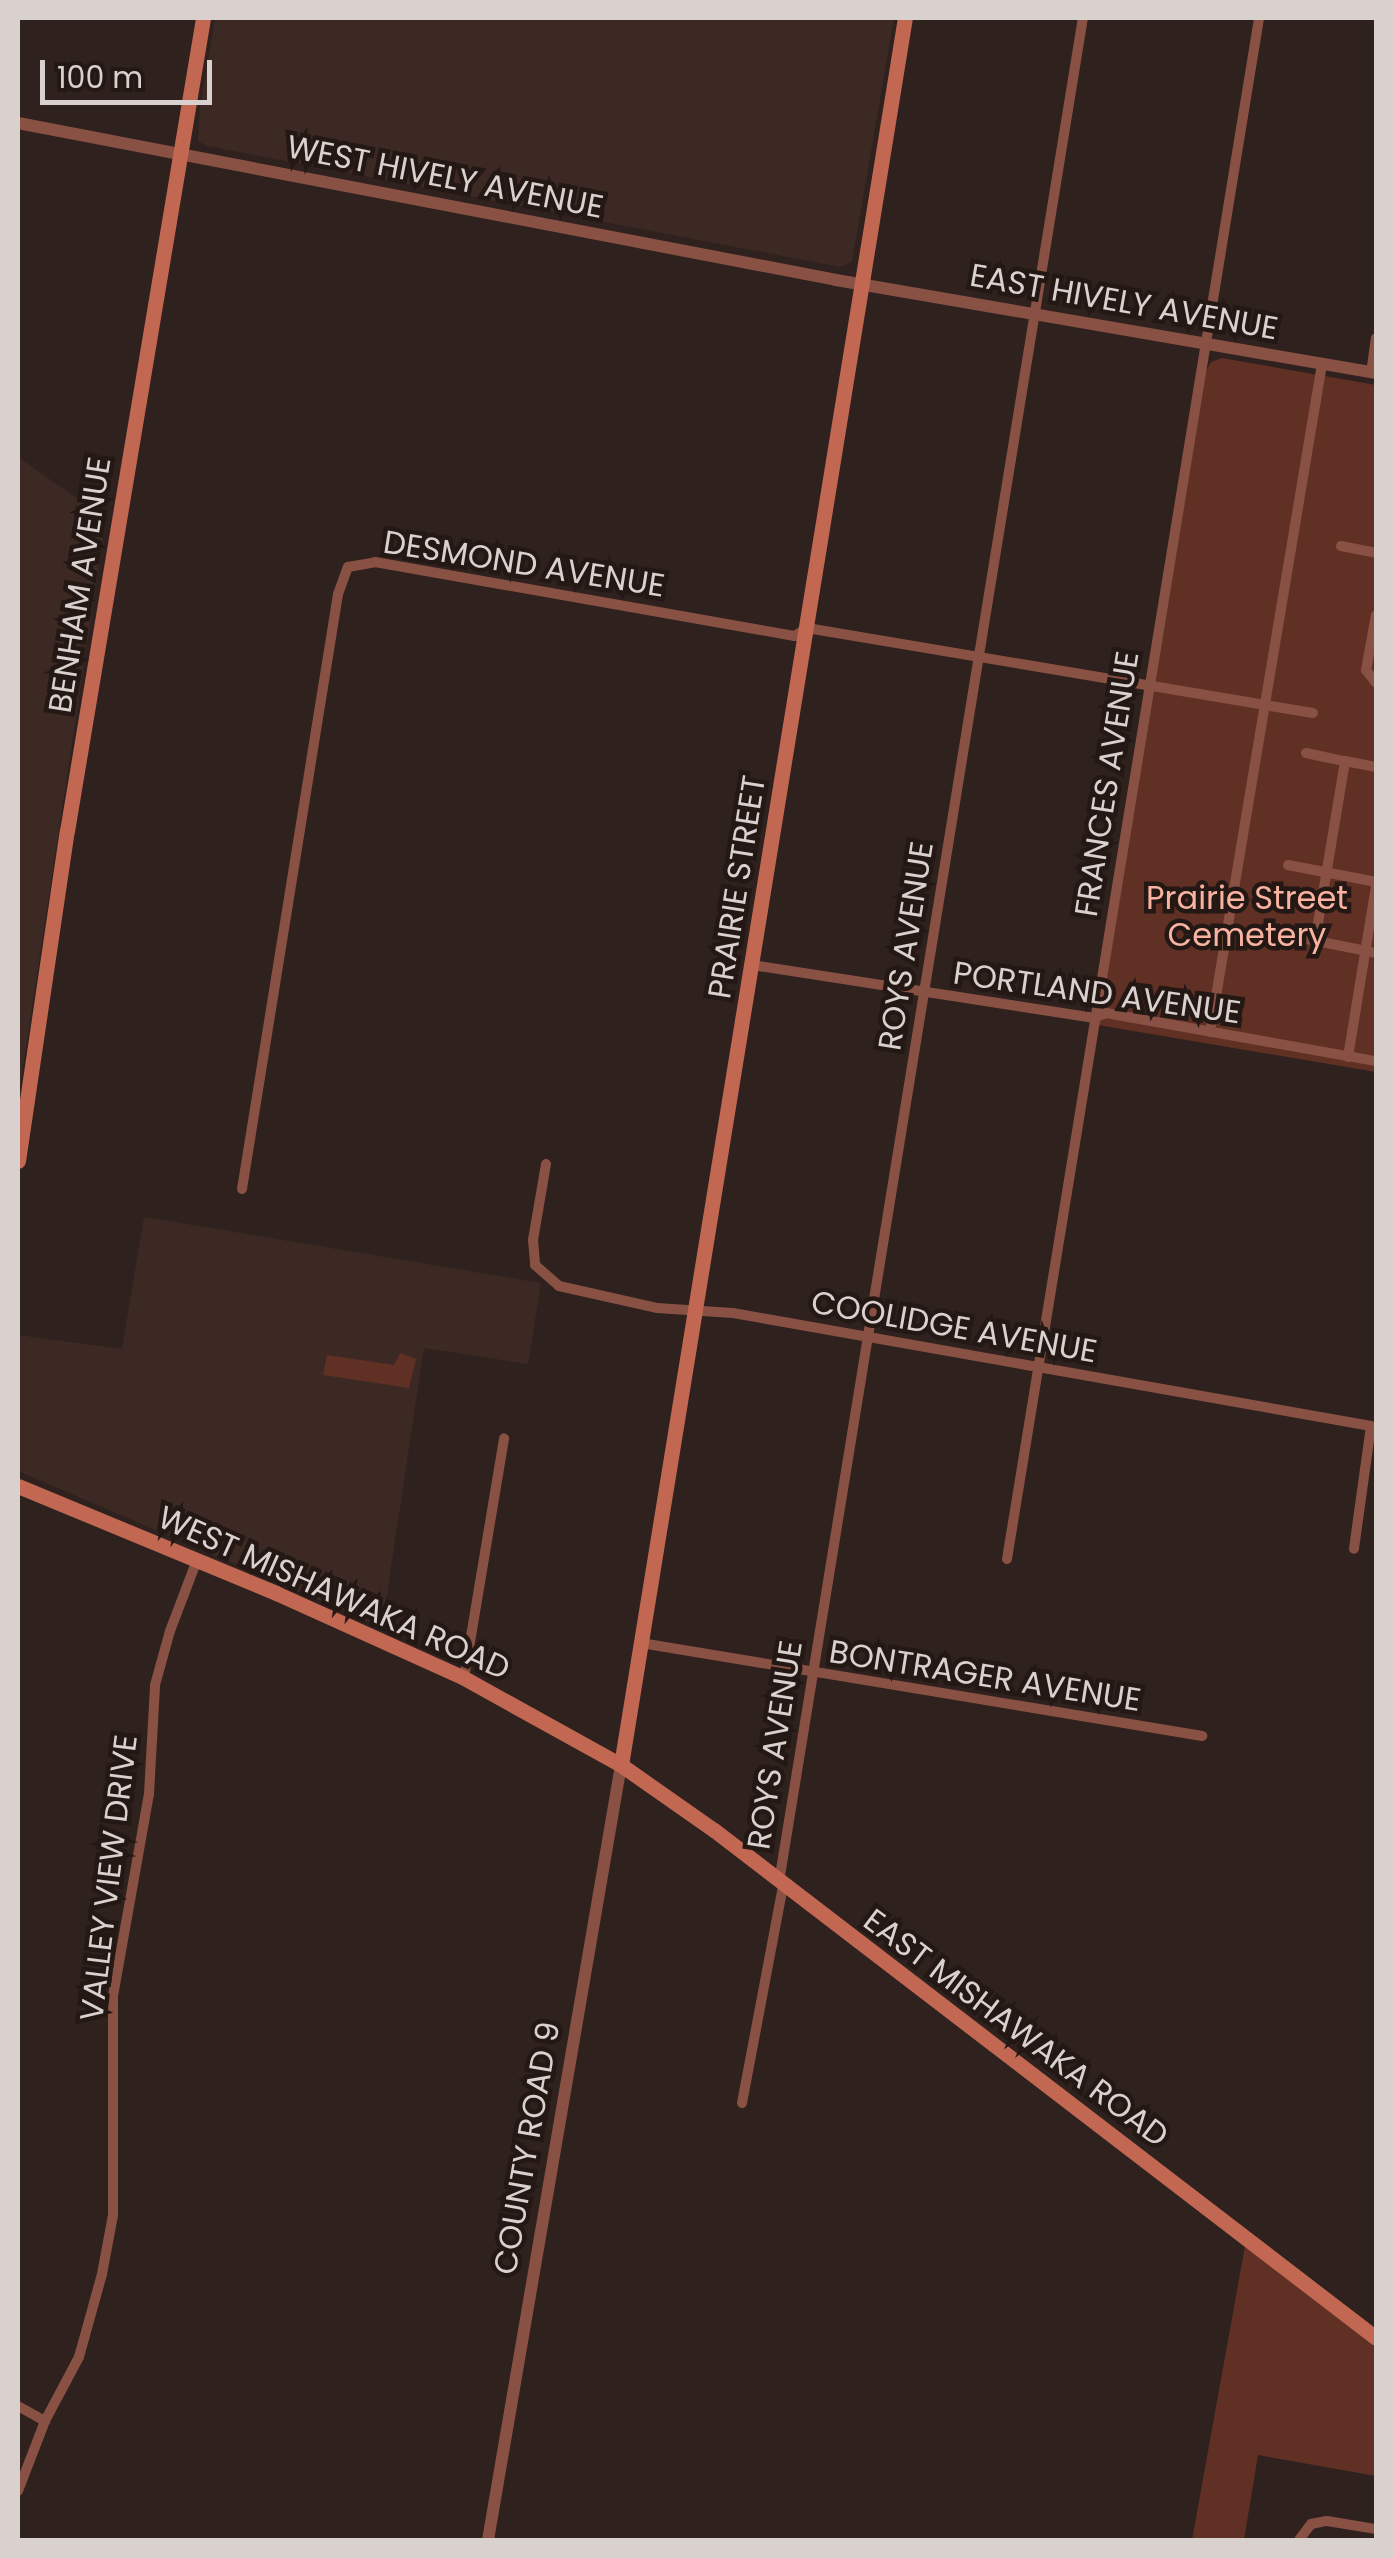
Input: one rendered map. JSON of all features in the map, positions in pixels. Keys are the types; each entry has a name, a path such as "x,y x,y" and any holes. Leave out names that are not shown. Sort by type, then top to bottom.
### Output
{"main road":[{"name":"BENHAM AVENUE","path":"18,1162 74,792 202,18"},
{"name":"PRAIRIE STREET","path":"620,1766 905,18"},
{"name":"WEST MISHAWAKA ROAD","path":"18,1486 464,1678 620,1766"},
{"name":"EAST MISHAWAKA ROAD","path":"620,1766 781,1883 1376,2338"}],"street":[{"name":"ROYS AVENUE","path":"742,2103 1083,18"},
{"name":"FRANCES AVENUE","path":"1007,1560 1259,18"},
{"name":"WEST HIVELY AVENUE","path":"18,123 862,285"},
{"name":"EAST HIVELY AVENUE","path":"862,285 1374,373"},
{"path":"1374,373 1376,338"},
{"path":"1210,1032 1322,364"},
{"path":"1341,546 1376,552"},
{"name":"DESMOND AVENUE","path":"242,1190 338,594 348,567 375,562 795,636 808,628 1312,713"},
{"path":"1376,615 1366,670 1376,684"},
{"path":"1306,753 1376,766"},
{"path":"1315,941 1345,761"},
{"path":"1288,865 1376,884 1371,952 1348,1056"},
{"path":"1276,933 1371,952"},
{"name":"PORTLAND AVENUE","path":"752,966 1093,1018 1106,1013 1376,1061"},
{"name":"COOLIDGE AVENUE","path":"546,1164 533,1240 535,1266 558,1286 657,1308 697,1310 867,1337 1372,1426 1354,1549"},
{"path":"464,1678 504,1438"},
{"name":"VALLEY VIEW DRIVE","path":"18,2491 45,2422 79,2357 110,2230 113,1996 149,1794 156,1685 170,1631 197,1560"},
{"name":"BONTRAGER AVENUE","path":"641,1643 1202,1736"},
{"name":"COUNTY ROAD 9","path":"488,2540 620,1766"},
{"path":"18,2406 45,2422"},
{"path":"1299,2540 1311,2524 1327,2520 1376,2529"}],"shaded area":[{"path":"215,18 894,18 852,262 840,267 207,146 198,141 200,107"},
{"path":"18,457 106,519 18,1100"},
{"path":"144,1217 541,1283 528,1364 424,1348 382,1627 18,1471 18,1335 122,1349"}],"green space":[{"name":"Prairie Street Cemetery","path":"1222,358 1376,385 1376,1072 1098,1025 1206,371 1211,362"},
{"path":"400,1353 416,1359 409,1388 323,1375 327,1355 394,1365"},
{"path":"1245,2246 1376,2348 1376,2476 1258,2455 1244,2540 1192,2540"}]}
